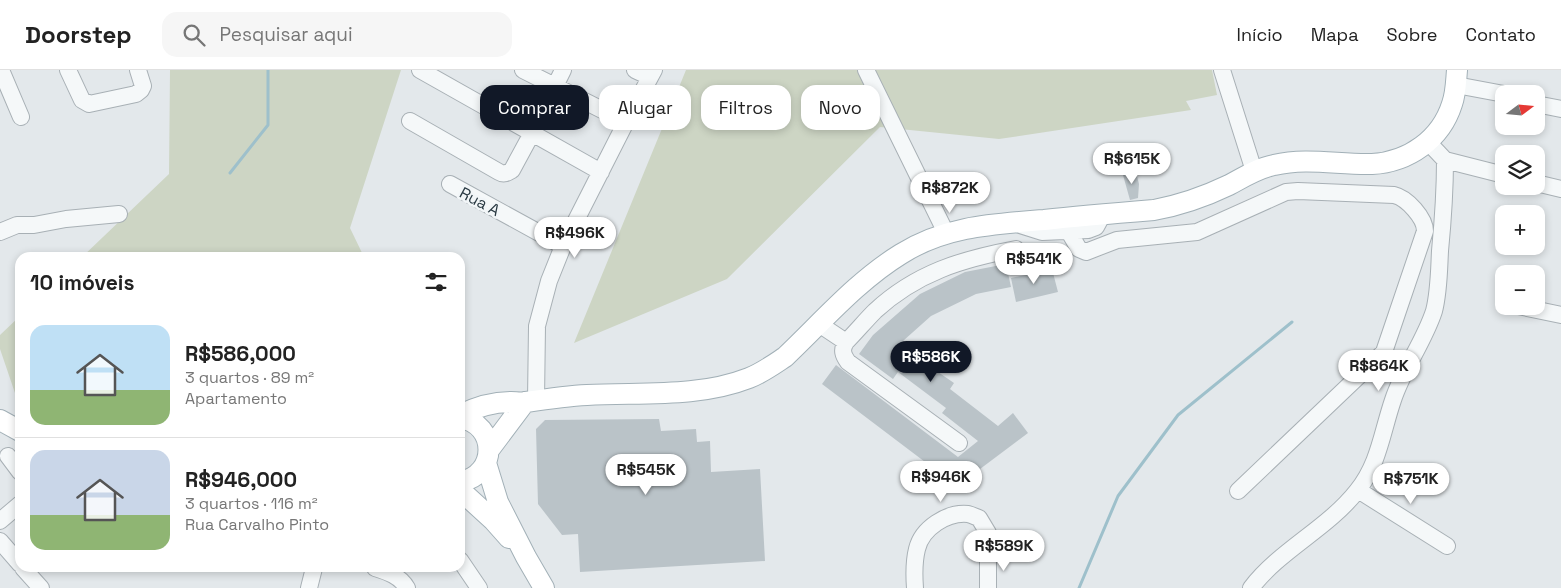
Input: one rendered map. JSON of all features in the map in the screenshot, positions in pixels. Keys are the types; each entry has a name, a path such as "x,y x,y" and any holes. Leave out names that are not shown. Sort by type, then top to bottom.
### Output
{"main road":[{"path":"465,414 489,404 586,395 672,393 732,384 748,378 770,368 785,357 879,269 902,253 946,233 987,225 1154,210 1182,204 1205,196 1254,171 1271,165 1298,161 1372,164 1387,162 1414,152 1428,142 1446,118 1452,103 1456,78"},
{"path":"465,481 472,479 480,472 488,456 530,401"},
{"path":"465,419 483,431 487,440 488,456 498,502 544,588"},
{"path":"0,420 15,429"},
{"path":"465,495 493,520 526,557"}],"street":[{"path":"1,70 21,117"},
{"path":"68,70 82,100 89,104 136,94 144,86 138,70"},
{"path":"420,70 601,172"},
{"path":"523,70 551,85"},
{"path":"556,85 563,70"},
{"path":"635,70 652,74 646,85"},
{"path":"866,70 946,233"},
{"path":"1222,70 1254,171"},
{"path":"1456,78 1495,91"},
{"path":"1545,106 1561,109"},
{"path":"410,121 503,174 512,170 534,130"},
{"path":"530,401 537,326 549,281 563,246 622,130"},
{"path":"1428,142 1445,160 1495,173"},
{"path":"1251,588 1265,573 1334,516 1358,490 1368,476 1378,456 1393,399 1428,326 1434,309 1439,270 1445,160"},
{"name":"Rua A","path":"450,184 563,246"},
{"path":"1545,185 1561,189"},
{"path":"1069,232 1079,249 1086,252 1117,240 1197,232 1275,196 1298,191 1394,195 1404,199 1422,219 1425,231 1384,352 1238,491"},
{"path":"0,232 17,225 34,225 66,219 120,214"},
{"path":"1012,223 1042,232 1092,230 1096,227 1103,214"},
{"path":"960,443 848,362 843,352 843,347 875,311 901,290 944,268 974,257 1016,249"},
{"path":"1545,312 1561,315"},
{"path":"819,324 846,342"},
{"path":"8,456 15,465"},
{"path":"1358,490 1447,546"},
{"path":"0,521 15,508"},
{"path":"915,588 914,569 917,548 922,536 934,524 951,516 968,514 979,518 988,533 988,588"},
{"path":"0,541 15,558"},
{"path":"465,567 479,588"},
{"path":"27,572 41,588"},
{"path":"309,588 313,572"},
{"path":"388,572 394,574 407,588"}],"green space":[{"path":"170,70 401,70 350,228 362,252 87,252 169,174"},
{"path":"686,70 1212,70 1217,95 1186,101 1191,110 999,139 880,127 880,85 801,85 801,130 877,130 727,279 574,343 661,130 691,130 691,85 680,85"},
{"path":"15,321 15,393 0,349 0,335"}],"building":[{"path":"1136,172 1139,184 1138,198 1130,200 1123,175"},
{"path":"1006,264 1011,287 976,294 931,316 894,349 915,365 919,359 954,383 950,389 998,426 1013,413 1028,433 956,487 937,462 933,468 822,384 836,365 958,457 978,441 942,413 946,408 898,372 893,379 859,354 873,335 920,294 965,272"},
{"path":"1052,269 1058,292 1016,302 1011,278"},
{"path":"659,419 661,431 696,429 697,442 710,441 711,472 760,469 765,561 580,572 578,534 562,535 538,504 536,429 545,420"}],"waterway":[{"path":"230,173 268,125 268,70"},
{"path":"1079,588 1118,496 1178,415 1292,322"}]}
